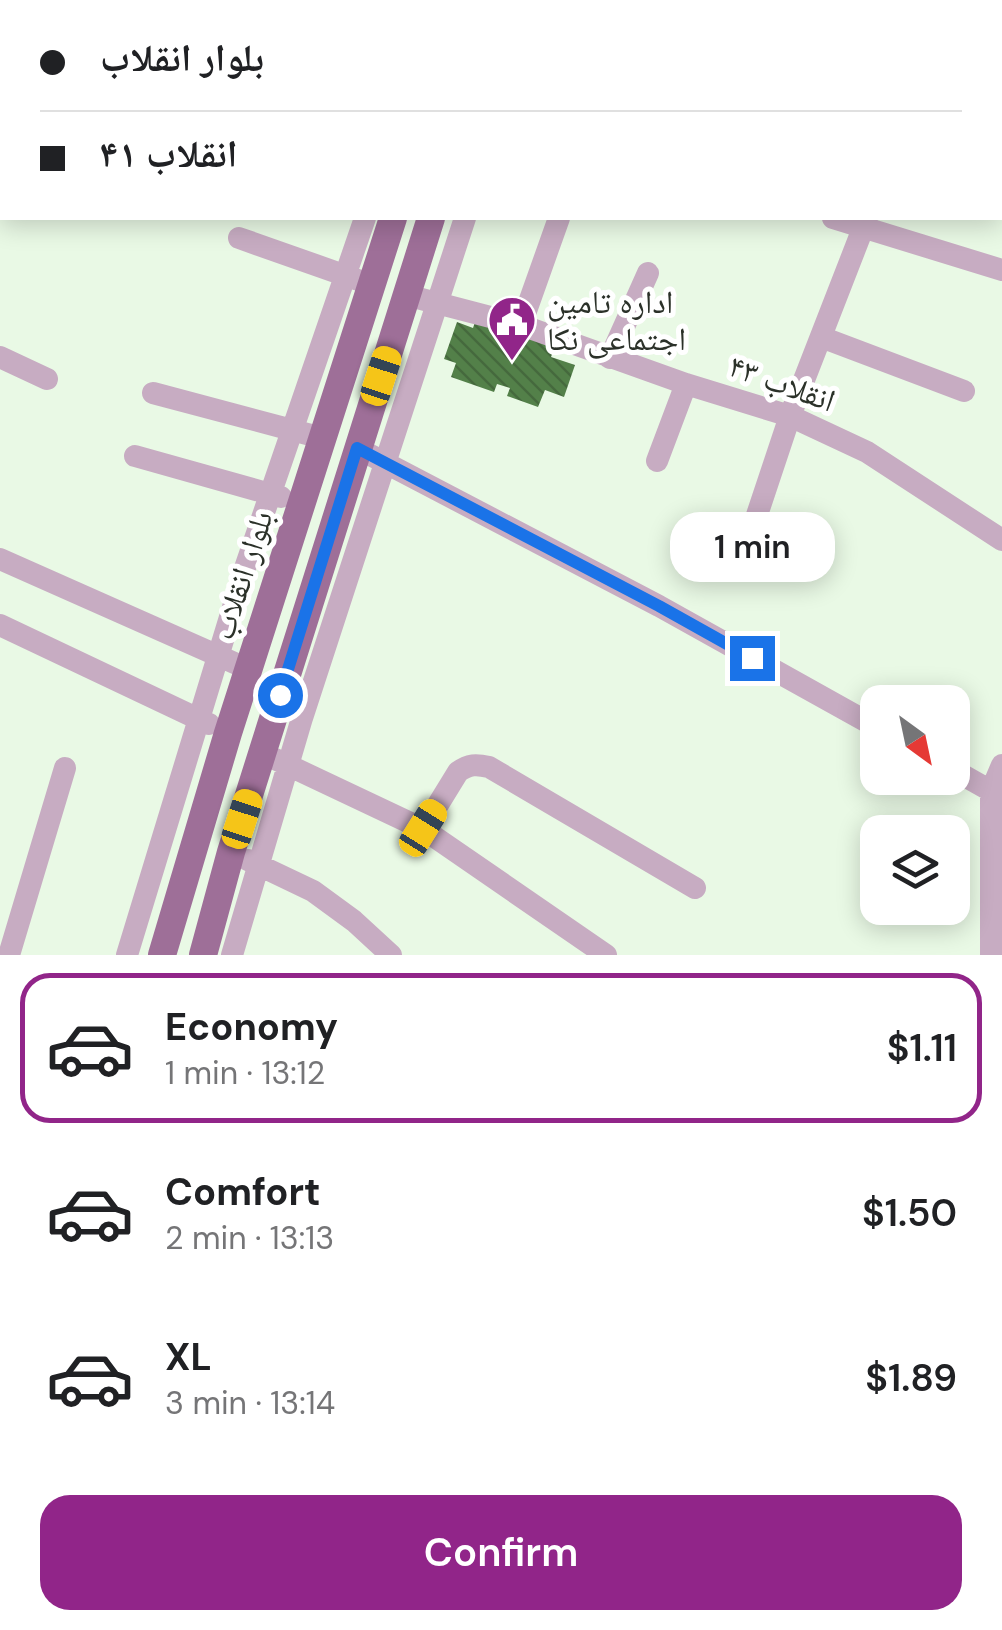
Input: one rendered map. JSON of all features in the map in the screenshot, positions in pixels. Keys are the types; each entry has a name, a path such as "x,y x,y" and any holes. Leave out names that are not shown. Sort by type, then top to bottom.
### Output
{"main road":[{"name":"بلوار انقلاب","path":"162,955 322,438 358,280 380,220"},
{"path":"203,955 231,852 276,759 357,448 431,220"}],"street":[{"path":"232,955 258,865 276,759 386,464 464,220"},
{"path":"520,324 558,220"},
{"path":"748,542 790,416 866,223 1002,270"},
{"path":"127,955 270,494 292,430 358,280 239,238"},
{"path":"610,358 648,273"},
{"name":"انقلاب ۴۳","path":"406,295 520,324 686,384 790,416 867,452 1002,540"},
{"path":"821,337 964,391"},
{"path":"0,357 47,379"},
{"path":"657,461 686,384"},
{"path":"153,392 322,438"},
{"path":"357,448 659,606 860,718"},
{"path":"135,456 301,503"},
{"path":"0,558 248,669"},
{"path":"0,625 228,734"},
{"path":"276,759 423,828 606,955"},
{"path":"423,828 458,772 476,764 489,767 695,888"},
{"path":"991,955 991,791 1002,766"},
{"path":"9,955 64,768"},
{"path":"970,780 991,791"},
{"path":"231,852 313,891 391,955"}],"building":[{"path":"477,316 556,344 551,357 575,365 564,397 545,390 538,407 507,396 510,388 497,384 494,392 451,377 456,363 444,359 457,322 473,328"}],"place":[{"name":"اداره تامین اجتماعی نکا","path":"512,362"}],"route":[{"path":"280,695 357,448 752,658"}]}
